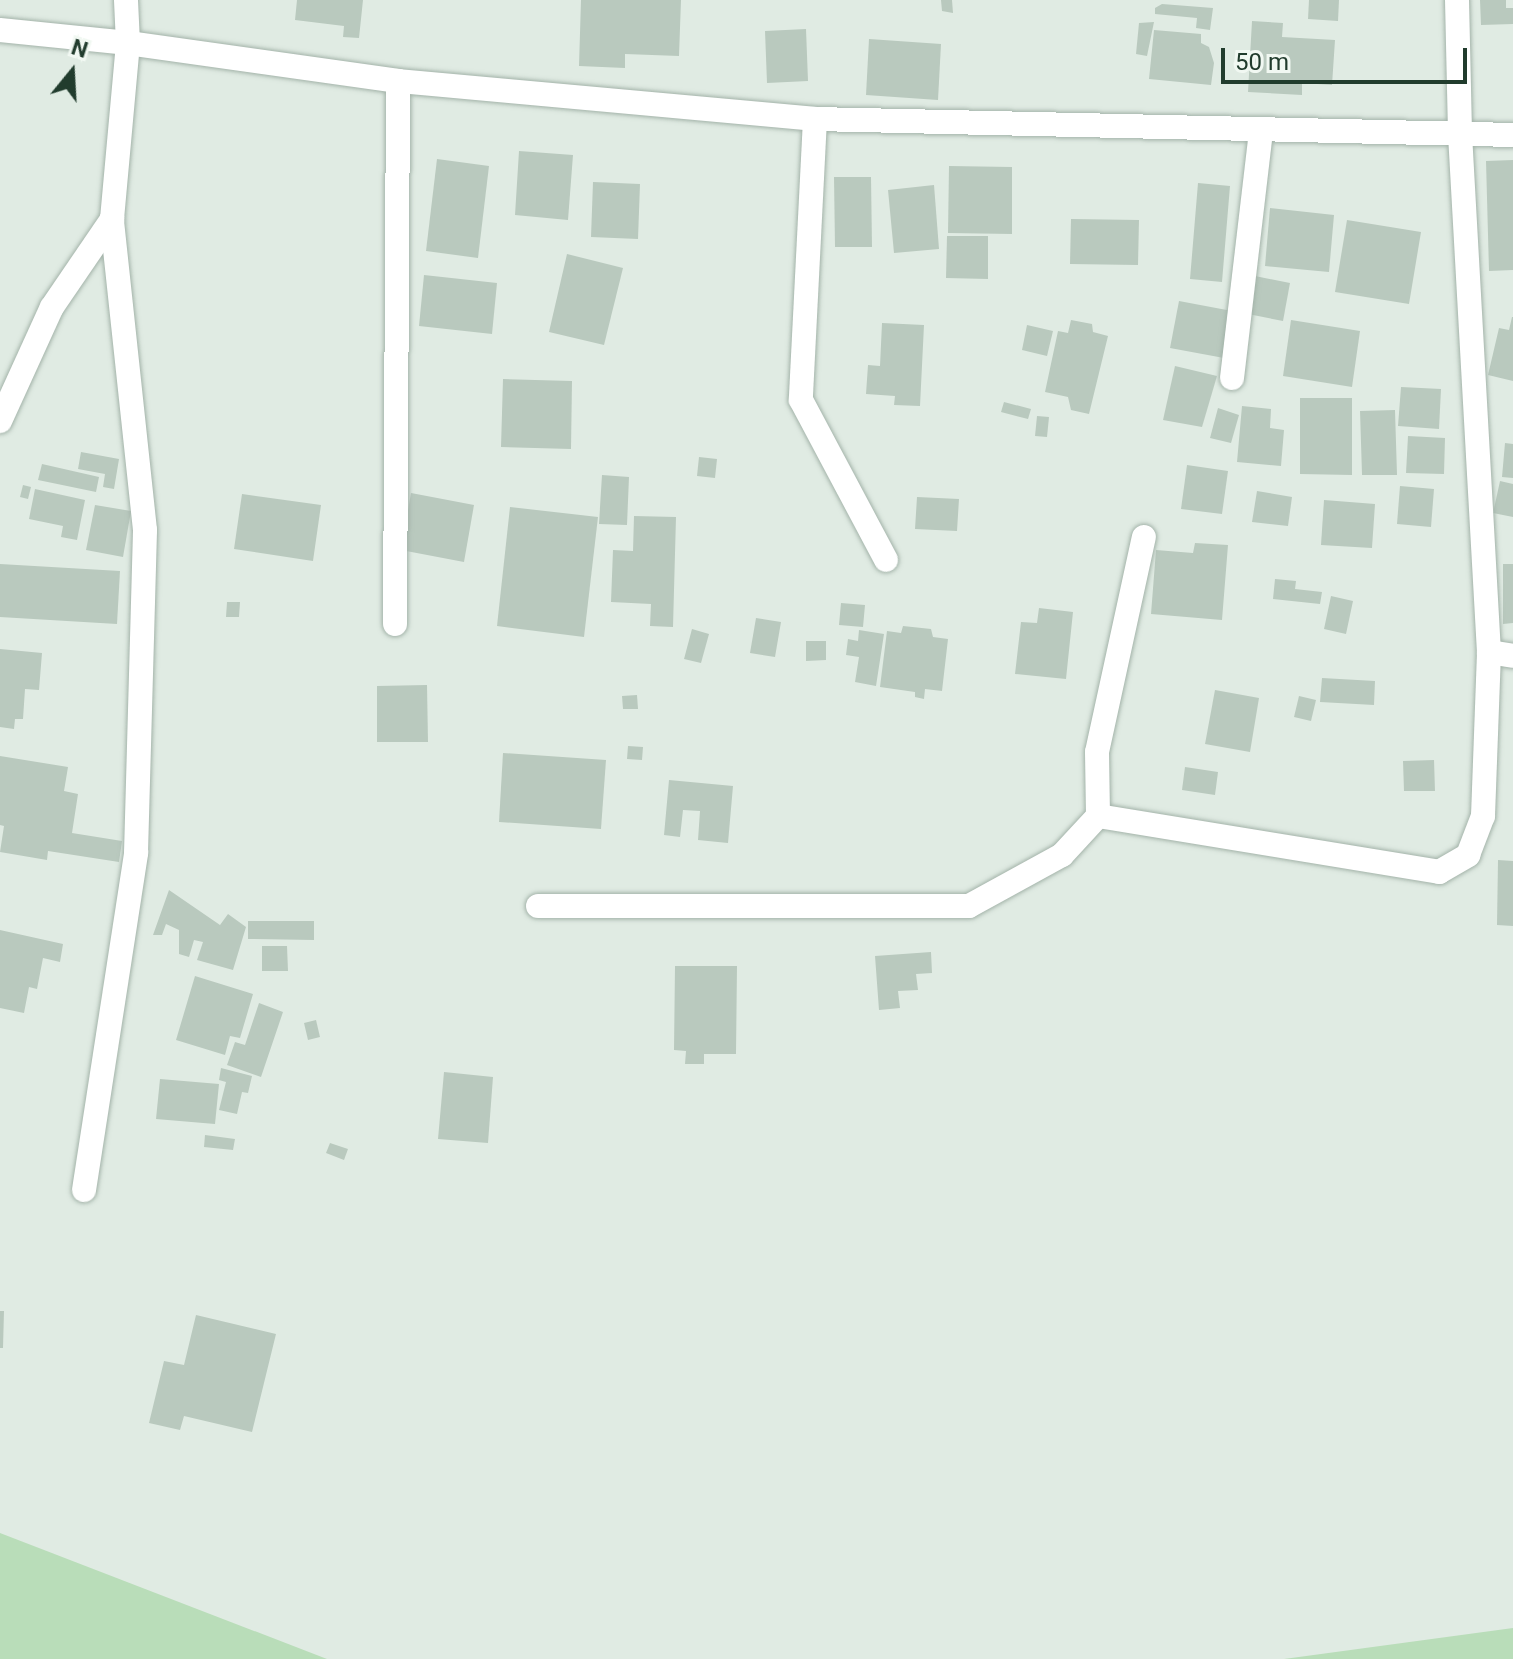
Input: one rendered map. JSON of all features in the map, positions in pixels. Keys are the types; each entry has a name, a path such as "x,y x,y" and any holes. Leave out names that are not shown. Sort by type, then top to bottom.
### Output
{"street":[{"path":"84,1190 137,838 145,530 112,219 128,43 126,0"},
{"path":"1098,816 1439,872 1468,855 1483,816 1501,654 1460,134 1457,0"},
{"path":"0,30 128,43 398,81 815,119 1513,135"},
{"path":"395,624 398,81"},
{"path":"815,119 801,400 886,560"},
{"path":"1232,378 1261,130"},
{"path":"0,421 52,307 112,219"},
{"path":"538,906 969,906 1062,855 1098,816 1097,752 1144,537"}],"green space":[{"path":"0,1533 327,1659 0,1659"},
{"path":"1513,1628 1513,1659 1284,1659"}],"building":[{"path":"297,0 363,0 359,38 343,37 344,26 295,20"},
{"path":"581,0 681,0 679,56 625,54 625,68 579,66"},
{"path":"941,0 952,0 953,13 942,11"},
{"path":"1309,0 1339,0 1338,21 1308,19"},
{"path":"1480,0 1506,0 1506,8 1513,8 1513,24 1481,25"},
{"path":"1162,4 1213,8 1210,30 1196,28 1197,18 1155,14 1155,8"},
{"path":"1252,21 1283,23 1282,37 1335,40 1332,85 1302,83 1302,95 1248,92"},
{"path":"1154,22 1147,56 1136,54 1139,23"},
{"path":"806,29 808,81 767,83 765,31"},
{"path":"1154,30 1201,34 1201,43 1209,47 1214,63 1211,85 1149,79"},
{"path":"869,39 941,44 938,100 866,95"},
{"path":"519,151 573,155 568,220 515,215"},
{"path":"437,159 489,166 478,258 426,251"},
{"path":"1513,160 1513,270 1489,271 1486,161"},
{"path":"949,166 1012,167 1012,234 948,233"},
{"path":"834,177 871,177 872,247 835,247"},
{"path":"593,182 640,184 638,239 591,237"},
{"path":"1198,183 1230,186 1222,282 1190,279"},
{"path":"934,185 939,249 894,253 888,190"},
{"path":"1270,208 1334,215 1329,272 1265,266"},
{"path":"1071,219 1139,220 1138,265 1070,264"},
{"path":"1347,220 1421,232 1409,304 1335,292"},
{"path":"947,236 988,236 988,279 946,278"},
{"path":"567,254 623,268 604,345 549,332"},
{"path":"424,275 497,283 492,334 419,326"},
{"path":"1255,276 1290,283 1283,321 1248,314"},
{"path":"1179,301 1232,311 1224,358 1170,348"},
{"path":"1512,317 1513,381 1488,375 1499,328 1509,330"},
{"path":"1071,320 1092,324 1093,332 1108,336 1089,414 1071,410 1068,397 1045,392 1058,331 1068,333"},
{"path":"1291,320 1360,331 1352,387 1283,376"},
{"path":"882,323 924,325 920,406 894,405 895,396 866,394 868,365 880,366"},
{"path":"1027,325 1053,331 1047,356 1022,350"},
{"path":"1175,366 1217,376 1202,427 1163,420"},
{"path":"503,379 572,381 571,449 501,447"},
{"path":"1401,387 1441,389 1439,429 1398,426"},
{"path":"1300,398 1352,398 1352,475 1300,474"},
{"path":"1004,402 1031,409 1028,419 1001,412"},
{"path":"1242,406 1271,409 1270,428 1284,430 1281,466 1237,462"},
{"path":"1218,408 1239,415 1231,443 1210,438"},
{"path":"1395,410 1397,475 1362,475 1360,411"},
{"path":"1037,416 1049,417 1047,437 1035,436"},
{"path":"1408,436 1445,438 1444,474 1406,473"},
{"path":"1505,443 1513,444 1513,478 1502,477"},
{"path":"81,452 119,459 114,489 103,487 105,474 78,469"},
{"path":"699,457 717,459 715,478 697,476"},
{"path":"42,464 99,477 96,492 38,480"},
{"path":"1187,465 1228,471 1222,514 1181,509"},
{"path":"602,475 629,477 627,525 599,524"},
{"path":"1500,481 1513,484 1513,517 1493,513"},
{"path":"23,485 31,487 28,499 20,497"},
{"path":"1400,486 1434,489 1431,527 1397,524"},
{"path":"35,489 85,500 77,540 61,537 63,526 29,519"},
{"path":"1257,491 1292,497 1288,526 1252,522"},
{"path":"411,493 474,505 464,562 401,550"},
{"path":"242,494 321,505 313,561 234,549"},
{"path":"917,497 959,499 957,531 915,529"},
{"path":"1324,500 1375,504 1372,548 1321,545"},
{"path":"95,505 131,511 123,557 86,550"},
{"path":"510,507 598,517 584,637 497,626"},
{"path":"634,516 676,517 673,627 650,626 651,604 611,602 613,550 633,551"},
{"path":"1195,543 1228,545 1222,620 1151,614 1156,550 1193,553"},
{"path":"0,564 120,571 117,624 0,617"},
{"path":"1503,564 1513,564 1513,623 1503,624"},
{"path":"1275,579 1296,581 1295,589 1322,592 1320,604 1273,599"},
{"path":"1331,596 1353,601 1346,634 1324,629"},
{"path":"227,602 240,602 239,617 226,617"},
{"path":"841,603 865,605 863,627 839,625"},
{"path":"1039,608 1073,612 1066,679 1015,674 1021,622 1037,623"},
{"path":"756,618 781,622 775,657 750,653"},
{"path":"903,626 931,629 933,637 948,639 942,691 925,689 924,699 915,697 915,692 880,687 887,631 901,633"},
{"path":"692,629 709,634 701,663 684,659"},
{"path":"859,630 884,634 876,686 855,682 859,657 846,655 848,639 858,641"},
{"path":"806,641 826,641 826,660 806,661"},
{"path":"0,649 42,653 39,690 25,689 23,719 15,719 14,729 0,727"},
{"path":"1322,678 1375,681 1374,705 1320,702"},
{"path":"427,685 428,742 377,742 377,686"},
{"path":"1215,690 1259,698 1250,752 1205,744"},
{"path":"637,695 638,709 623,709 622,696"},
{"path":"1299,696 1316,700 1311,721 1294,717"},
{"path":"628,746 643,747 642,760 627,759"},
{"path":"503,753 606,760 601,829 499,822"},
{"path":"0,756 68,767 64,791 78,794 72,833 122,841 119,862 48,851 47,860 0,852 4,826 0,825"},
{"path":"1434,760 1435,791 1404,791 1403,761"},
{"path":"1185,767 1218,772 1215,795 1182,790"},
{"path":"669,780 733,786 728,843 698,840 700,811 683,810 680,837 664,835"},
{"path":"1498,860 1513,861 1513,926 1497,925"},
{"path":"169,890 220,925 228,914 246,927 233,970 197,960 203,942 194,940 189,957 179,954 179,930 166,924 162,935 153,935"},
{"path":"248,921 314,921 314,940 248,939"},
{"path":"0,930 63,944 60,962 43,958 37,989 29,987 24,1013 0,1008"},
{"path":"262,946 287,946 288,971 262,971"},
{"path":"931,952 932,973 916,974 918,990 898,991 900,1008 879,1010 875,956"},
{"path":"675,966 737,966 736,1054 704,1054 704,1064 685,1064 686,1051 674,1050"},
{"path":"195,976 253,994 240,1038 230,1036 225,1055 176,1040"},
{"path":"259,1003 283,1012 261,1077 227,1065 235,1042 245,1045"},
{"path":"316,1020 320,1037 308,1040 304,1023"},
{"path":"221,1068 252,1076 248,1093 242,1092 237,1114 219,1110 226,1082 219,1080"},
{"path":"444,1072 493,1077 488,1143 438,1139"},
{"path":"160,1079 219,1084 215,1124 156,1119"},
{"path":"205,1135 235,1139 233,1150 204,1147"},
{"path":"330,1143 348,1149 344,1160 326,1153"},
{"path":"0,1311 4,1311 3,1348 0,1348"},
{"path":"196,1315 276,1334 252,1432 184,1416 180,1430 149,1423 164,1361 184,1365"}]}
